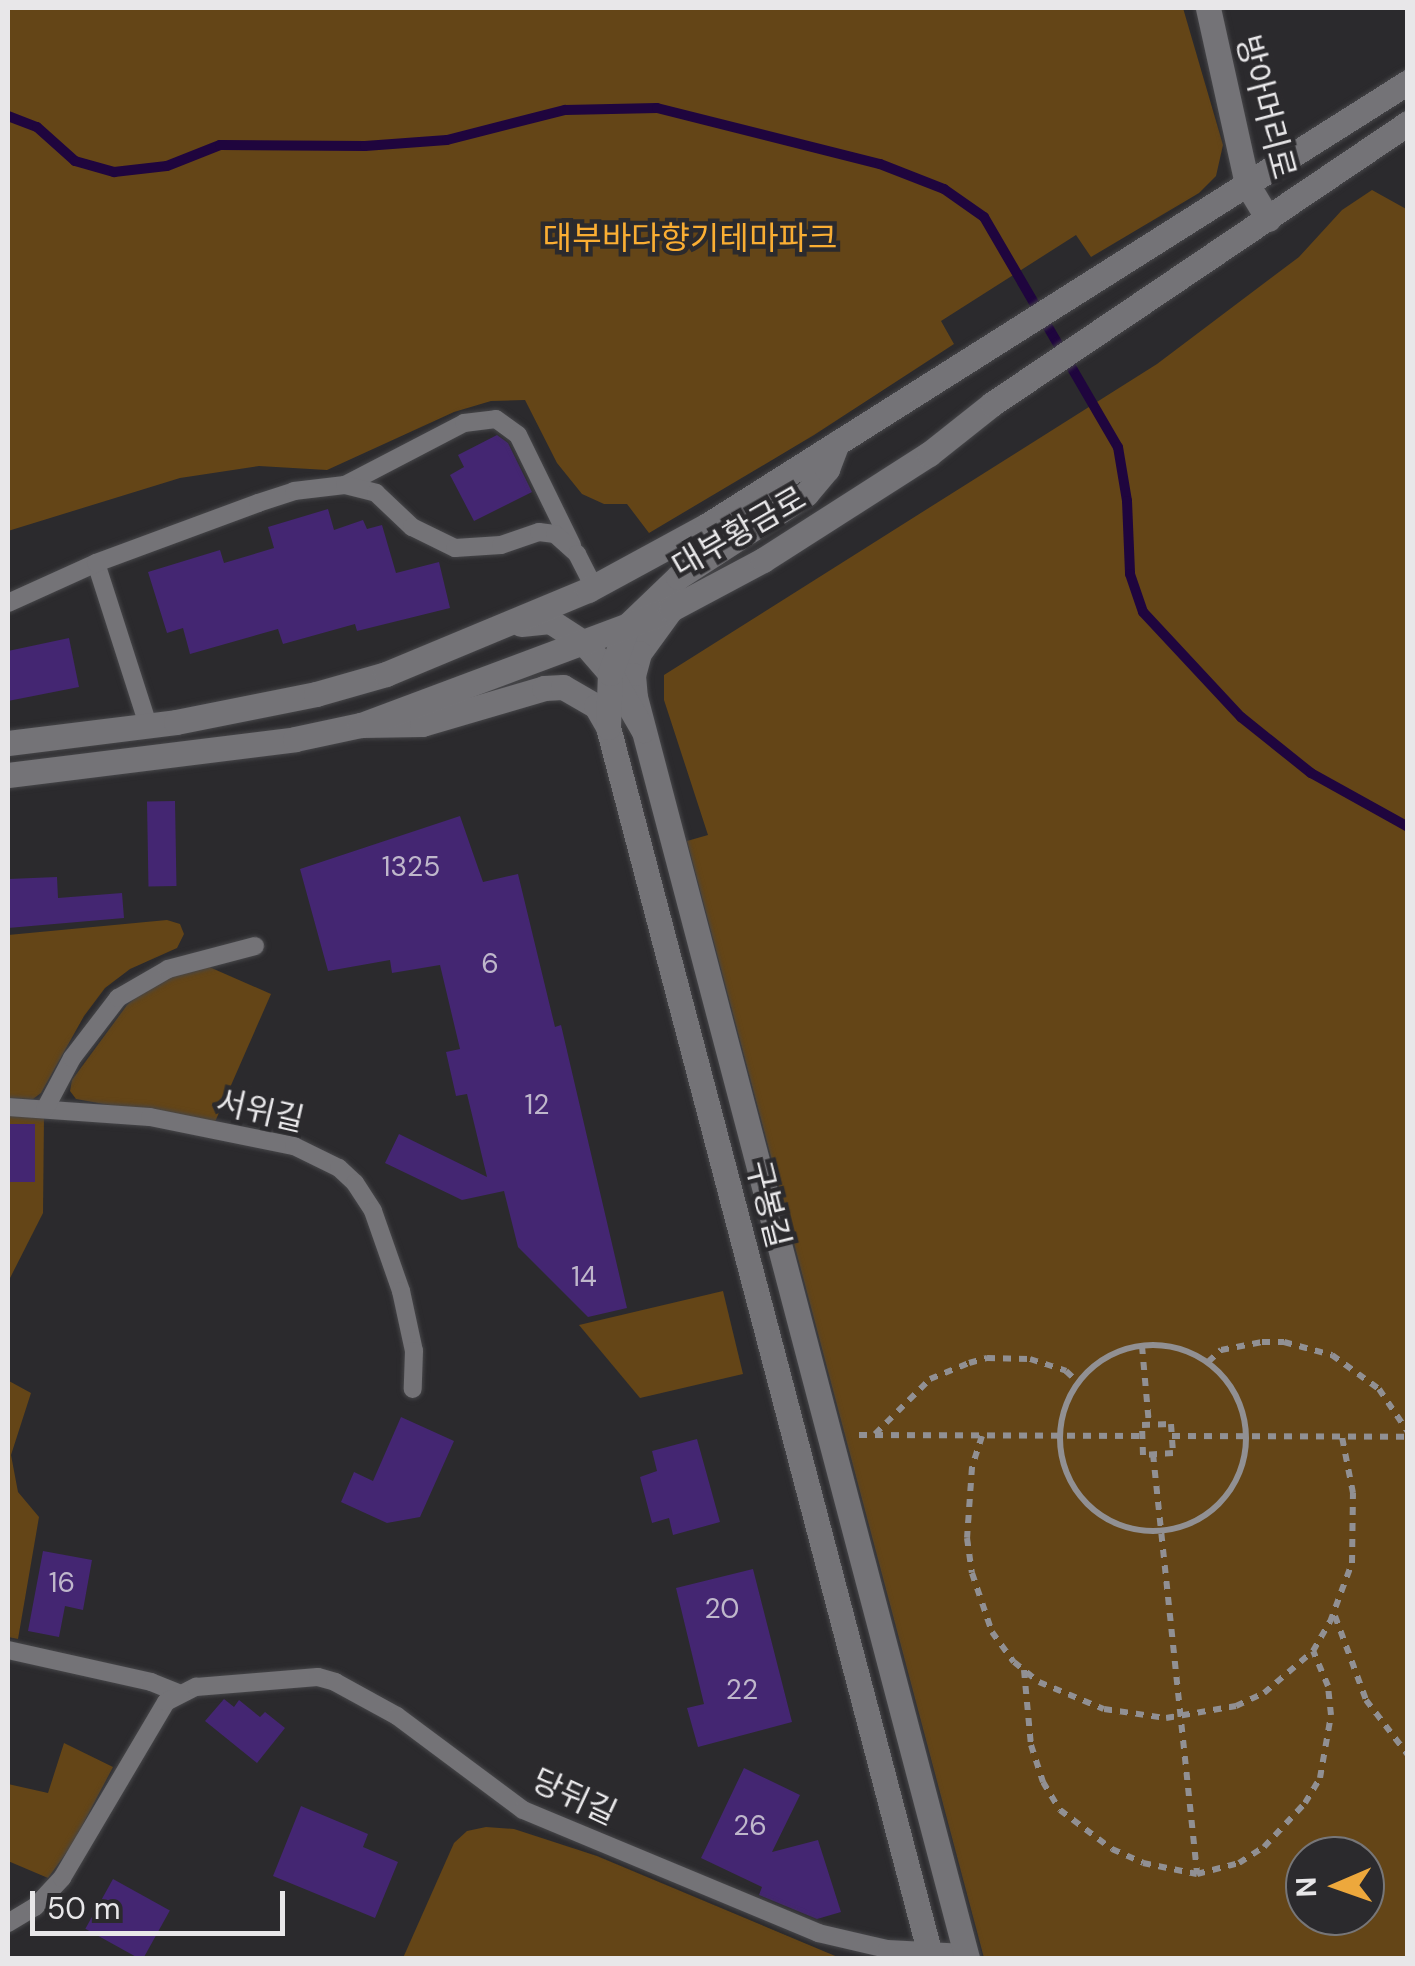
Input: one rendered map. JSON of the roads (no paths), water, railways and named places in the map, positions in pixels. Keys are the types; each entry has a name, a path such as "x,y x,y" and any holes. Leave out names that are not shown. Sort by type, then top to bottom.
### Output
{"main road":[{"name":"방아머리로","path":"1208,8 1247,184 1268,220"},
{"name":"대부황금로","path":"8,743 148,725 316,694 386,674 594,587 706,526 1408,82"},
{"name":"대부황금로","path":"8,775 295,739 361,725 671,608 763,560 929,454 992,404 1128,316 1408,123"},
{"path":"608,727 610,673 628,625 678,578 806,494 827,469 837,444"},
{"name":"구봉길","path":"671,608 638,653 633,675 643,730 966,1956"},
{"path":"496,628 550,621 584,642 610,673 643,730"},
{"path":"361,725 422,724 544,688 563,687 596,706 608,727"},
{"name":"구봉길","path":"608,727 931,1956"}],"lane":[{"path":"8,604 96,563 276,497 345,485 464,423 496,418 518,435 594,587"},
{"path":"345,485 376,493 412,527 455,548 488,547 539,532 555,534 576,554"},
{"path":"96,563 148,725"},
{"path":"46,1109 87,1036 118,998 168,968 255,946"},
{"name":"서위길","path":"8,1108 150,1117 294,1146 339,1168 373,1211 400,1291 411,1327 413,1389"},
{"name":"당뒤길","path":"8,1650 151,1682 178,1693 248,1680 318,1677 335,1682 444,1747 523,1810 818,1933 854,1944 931,1956 966,1956"},
{"path":"8,1923 51,1892 155,1714 178,1693"}],"waterway":[{"path":"8,116 37,127 75,161 114,172 167,166 220,145 365,146 447,140 565,110 657,108 880,164 944,189 984,217 1118,447 1127,501 1130,574 1143,612 1241,717 1311,773 1408,827"}],"park label":[{"name":"대부바다향기테마파크","path":"690,238"}]}
